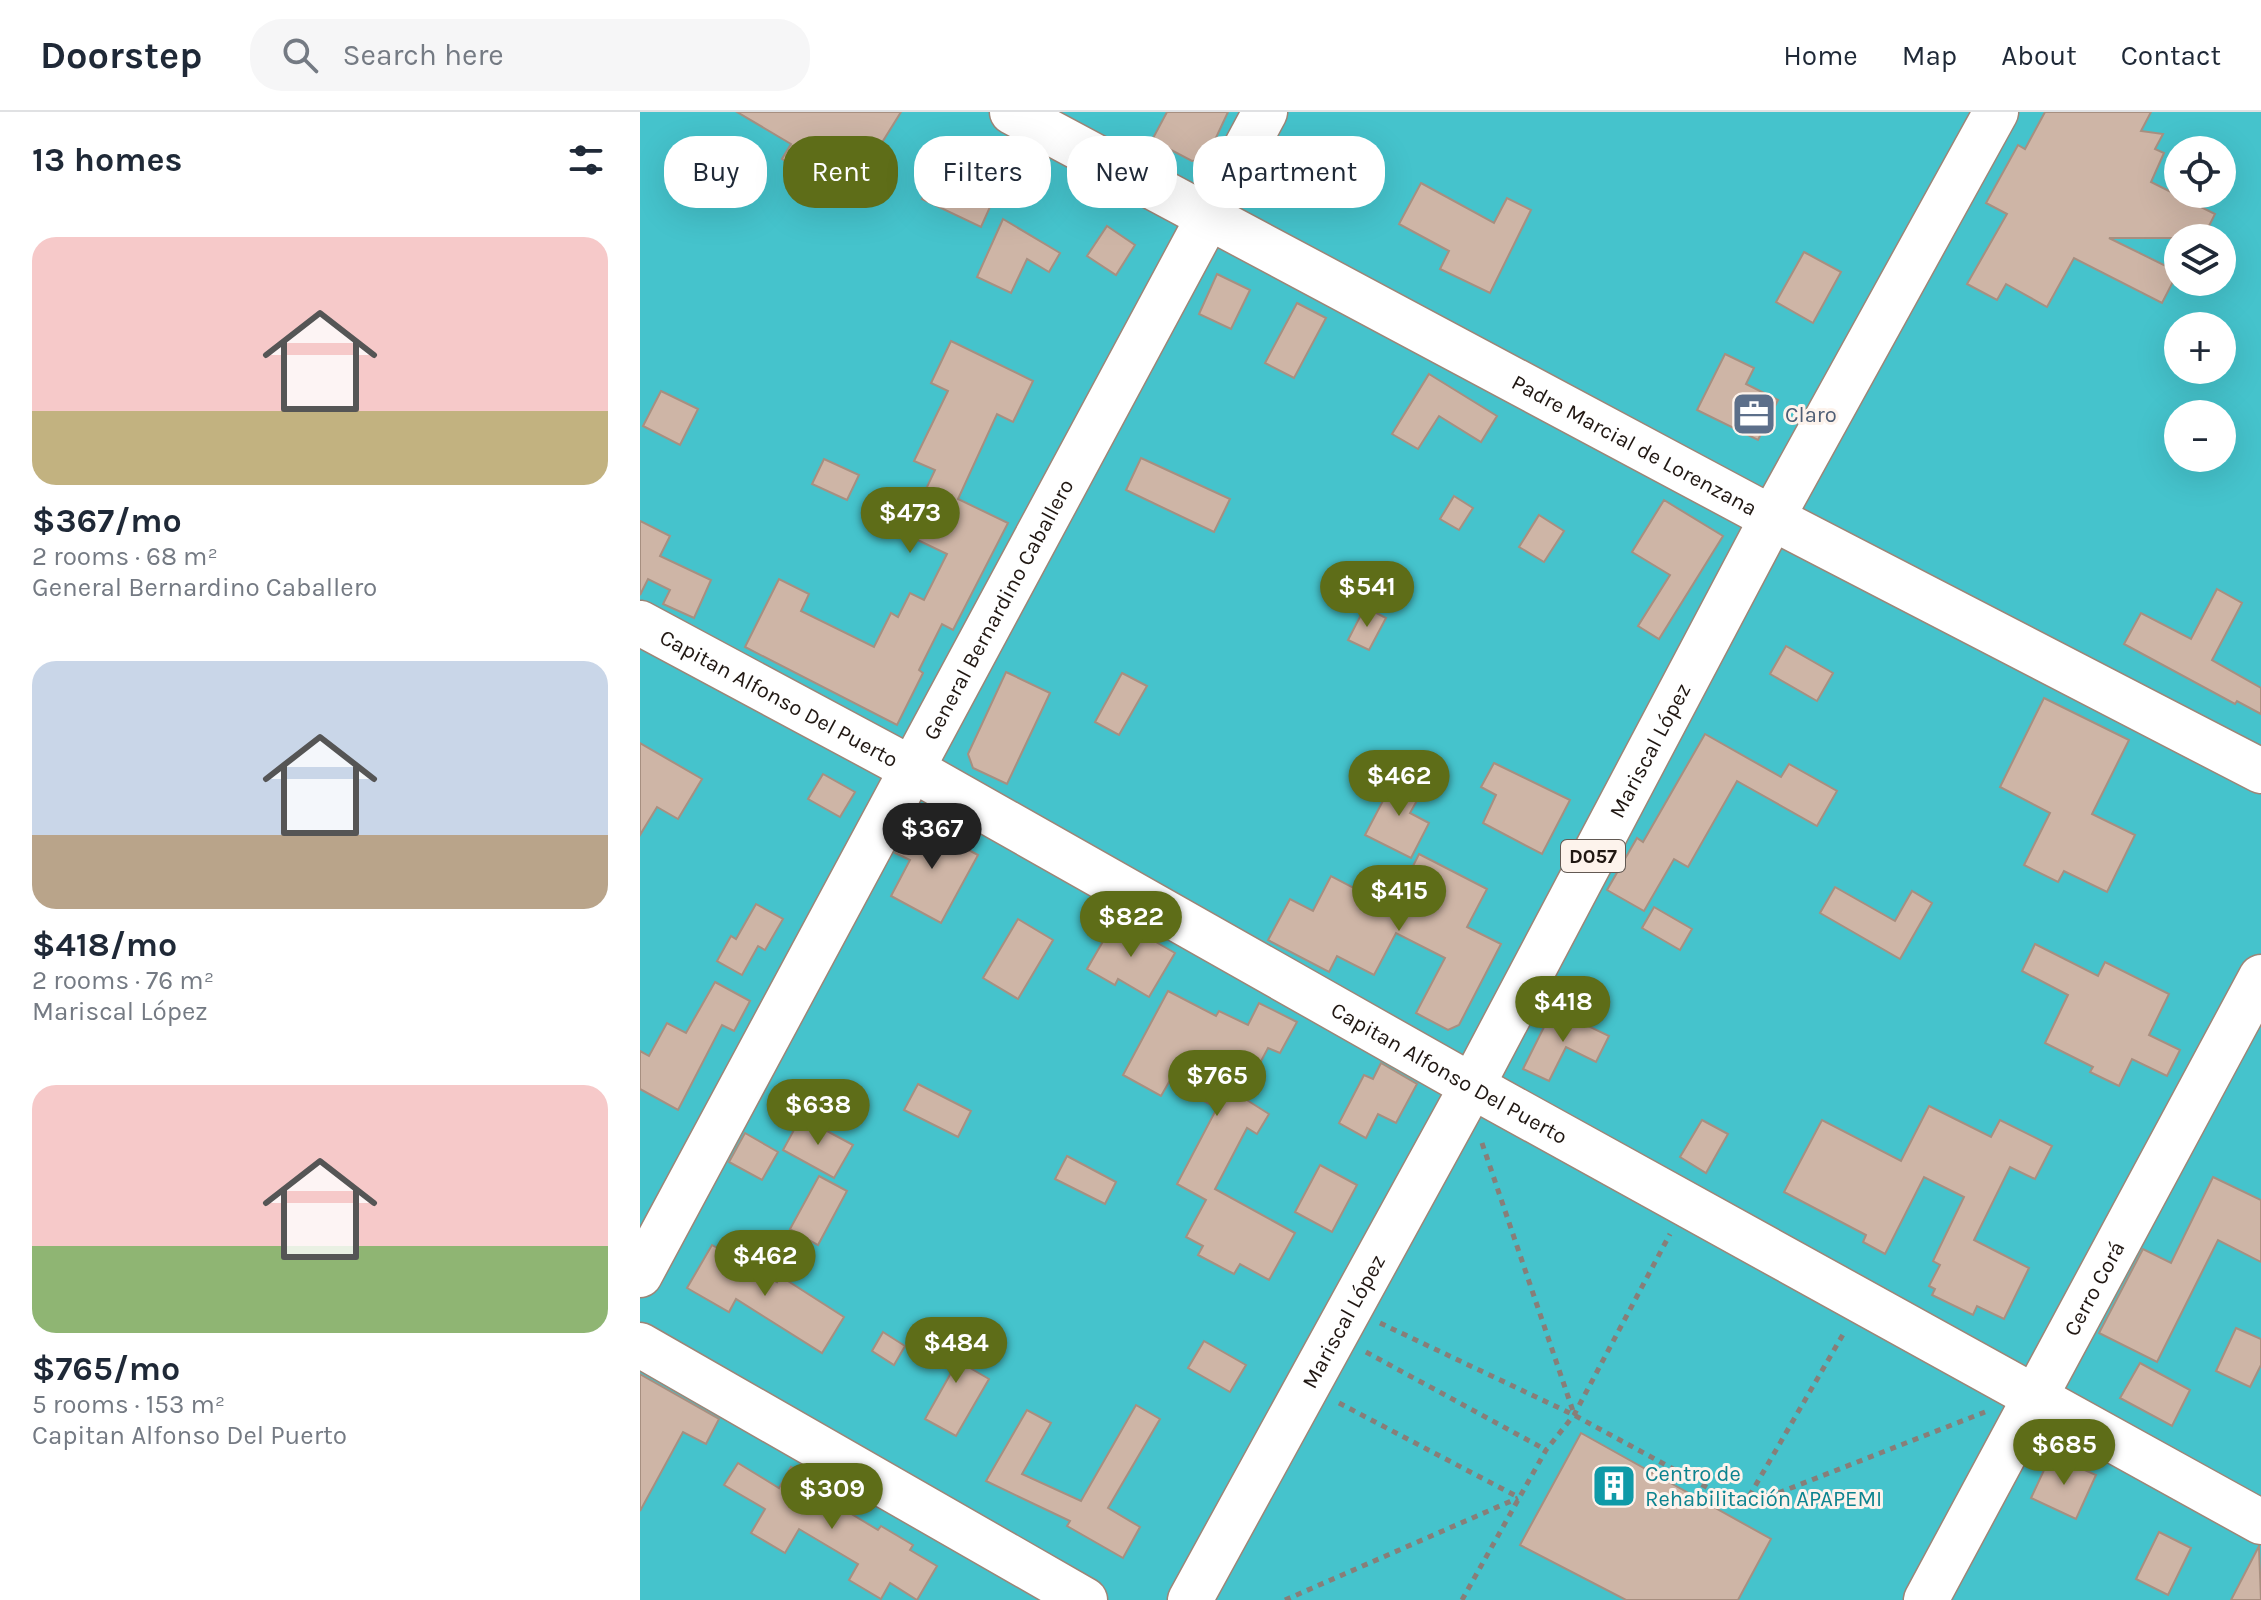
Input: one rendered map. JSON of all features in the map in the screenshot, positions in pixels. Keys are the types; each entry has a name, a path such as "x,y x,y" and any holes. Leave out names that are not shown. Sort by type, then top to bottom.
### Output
{"street":[{"name":"Padre Marcial de Lorenzana","path":"1012,112 1772,518 2261,771"},
{"name":"General Bernardino Caballero","path":"640,1275 1265,112"},
{"name":"Mariscal López","path":"1190,1600 1472,1086 1772,518 1996,112"},
{"name":"Capitan Alfonso Del Puerto","path":"640,623 912,769 1472,1086 2016,1403 2261,1522"},
{"name":"Cerro Corá","path":"1926,1600 2016,1403 2261,977"},
{"path":"640,1345 1085,1600"}],"path":[{"path":"1479,1132 1574,1415"},
{"path":"1462,1600 1546,1450 1574,1415 1671,1233"},
{"path":"1378,1322 1574,1415 1743,1507 2016,1403"},
{"path":"1743,1507 1847,1327"},
{"path":"1362,1349 1546,1450"},
{"path":"1333,1400 1518,1498"},
{"path":"1285,1600 1518,1498"}],"water":[{"path":"640,112 2261,112 2261,1600 640,1600"}],"building":[{"path":"737,112 901,112 886,136 783,136 783,139"},
{"path":"1167,112 1228,112 1217,136 1193,136 1193,161 1177,153 1177,136 1154,136"},
{"path":"2045,112 2151,112 2141,131 2163,134 2155,149 2164,153 2151,182 2164,188 2164,208 2203,208 2215,214 2210,224 2164,224 2164,238 2109,238 2164,265 2166,296 2162,303 2074,258 2047,307 2006,284 1997,300 1967,284 2007,214 1986,203 2018,145 2025,149"},
{"path":"1421,183 1494,223 1507,198 1531,210 1490,293 1440,269 1449,251 1399,224"},
{"path":"941,208 990,208 981,227"},
{"path":"1003,219 1060,253 1049,272 1027,259 1011,293 977,277"},
{"path":"1107,226 1135,245 1116,275 1087,256"},
{"path":"1804,252 1841,272 1813,323 1776,302"},
{"path":"1217,274 1250,290 1231,329 1199,314"},
{"path":"1297,303 1326,318 1294,378 1265,363"},
{"path":"951,341 1033,381 1013,422 997,414 958,499 1008,523 953,630 942,624 919,670 923,673 897,725 745,647 779,579 809,594 801,611 874,647 891,613 898,617 910,593 924,600 947,554 905,534 935,470 914,461 948,391 931,383"},
{"path":"1725,354 1754,368 1746,384 1778,400 1758,440 1697,410"},
{"path":"1429,374 1497,416 1481,442 1439,416 1418,449 1392,434"},
{"path":"661,391 698,409 680,445 643,426"},
{"path":"1141,458 1230,499 1214,532 1126,490"},
{"path":"824,459 859,475 847,500 812,484"},
{"path":"1454,496 1473,508 1459,530 1440,519"},
{"path":"1664,500 1723,536 1659,639 1638,626 1670,575 1632,552"},
{"path":"1539,515 1564,531 1544,562 1519,547"},
{"path":"640,521 670,536 660,556 711,580 694,618 663,604 670,590 648,579 640,595"},
{"path":"2217,589 2242,603 2212,660 2261,688 2261,714 2237,701 2235,704 2124,644 2141,613 2191,639"},
{"path":"1365,607 1386,618 1369,650 1348,640"},
{"path":"1786,646 1833,673 1817,701 1770,674"},
{"path":"1006,672 1050,693 1007,784 973,768 968,754"},
{"path":"1122,673 1147,686 1119,735 1095,722"},
{"path":"2044,698 2129,740 2092,814 2135,835 2107,892 2064,871 2058,882 2024,865 2050,813 2000,787"},
{"path":"1705,734 1781,777 1789,764 1837,791 1817,826 1737,781 1688,867 1674,859 1644,911 1607,890 1637,838 1643,842"},
{"path":"640,743 702,779 678,819 657,807 640,835"},
{"path":"1494,763 1570,800 1542,854 1483,823 1496,795 1481,787"},
{"path":"823,774 855,792 840,817 808,799"},
{"path":"1397,774 1424,788 1410,813 1429,823 1411,858 1365,835"},
{"path":"913,820 978,855 941,923 891,896 910,860 895,853"},
{"path":"1419,854 1487,889 1467,927 1501,944 1459,1025 1448,1030 1416,1013 1445,958 1396,933 1374,975 1337,956 1329,972 1268,940 1290,899 1313,911 1331,876 1392,908"},
{"path":"1835,887 1895,921 1912,891 1932,903 1900,959 1820,913"},
{"path":"756,904 783,919 765,950 758,946 742,975 717,961 731,936 736,939"},
{"path":"1654,907 1692,929 1680,950 1642,928"},
{"path":"1018,919 1053,940 1018,999 983,978"},
{"path":"1116,919 1175,953 1149,997 1118,979 1115,985 1087,969"},
{"path":"2035,944 2098,976 2105,962 2169,994 2149,1035 2180,1050 2167,1076 2132,1059 2119,1086 2090,1072 2093,1067 2045,1043 2068,995 2022,971"},
{"path":"715,982 750,1001 734,1031 722,1025 678,1110 640,1089 640,1051 649,1056 667,1023 686,1033"},
{"path":"1168,991 1216,1016 1219,1011 1248,1025 1259,1003 1297,1022 1280,1053 1268,1048 1242,1097 1269,1114 1257,1134 1247,1128 1215,1189 1295,1233 1269,1280 1240,1264 1234,1274 1198,1255 1203,1246 1186,1237 1206,1200 1177,1184 1217,1108 1169,1082 1161,1096 1123,1075"},
{"path":"1553,1009 1609,1036 1596,1062 1566,1047 1549,1081 1523,1069"},
{"path":"1381,1063 1417,1084 1396,1123 1378,1114 1366,1138 1339,1123 1364,1075 1373,1079"},
{"path":"918,1084 971,1111 958,1137 904,1110"},
{"path":"1929,1106 1991,1137 2000,1120 2052,1146 2035,1179 2010,1167 1974,1240 2029,1268 2004,1319 1977,1306 1973,1315 1932,1295 1935,1289 1929,1286 1940,1265 1933,1261 1964,1197 1924,1177 1885,1254 1863,1242 1866,1235 1784,1192 1822,1120 1901,1161"},
{"path":"801,1117 853,1145 834,1178 783,1150"},
{"path":"1702,1120 1728,1134 1706,1173 1680,1157"},
{"path":"745,1133 778,1152 762,1180 729,1162"},
{"path":"1067,1156 1116,1182 1105,1204 1055,1179"},
{"path":"1320,1165 1357,1185 1332,1232 1295,1212"},
{"path":"819,1176 847,1191 818,1245 790,1229"},
{"path":"2213,1177 2261,1200 2261,1262 2218,1240 2157,1362 2099,1333 2143,1249 2171,1263"},
{"path":"712,1245 777,1282 780,1276 844,1317 822,1353 736,1299 729,1312 687,1288"},
{"path":"952,1324 973,1335 958,1361 989,1379 956,1436 925,1419 956,1364 936,1352"},
{"path":"2236,1328 2261,1339 2261,1365 2250,1387 2216,1371"},
{"path":"883,1332 905,1346 894,1365 872,1351"},
{"path":"1204,1341 1246,1365 1230,1392 1188,1368"},
{"path":"2140,1363 2190,1390 2172,1426 2120,1398"},
{"path":"640,1374 719,1419 706,1444 683,1432 640,1511"},
{"path":"1136,1405 1160,1419 1108,1508 1140,1527 1123,1558 1067,1526 1070,1521 986,1481 1027,1410 1051,1423 1022,1474 1081,1501"},
{"name":"Centro de Rehabilitación APAPEMI","path":"1581,1433 1771,1539 1738,1600 1626,1600 1520,1545"},
{"path":"2051,1455 2096,1475 2076,1519 2031,1498"},
{"path":"738,1463 779,1488 791,1467 825,1487 820,1495 878,1530 881,1526 913,1545 910,1550 937,1566 917,1600 890,1583 881,1599 849,1580 858,1564 799,1529 785,1553 751,1533 765,1509 724,1485"},
{"path":"2159,1532 2191,1548 2168,1595 2136,1579"},
{"path":"2259,1546 2261,1600 2231,1600"}],"place":[{"name":"Claro","path":"1754,414"},
{"name":"Centro de Rehabilitación APAPEMI","path":"1614,1486"}]}
